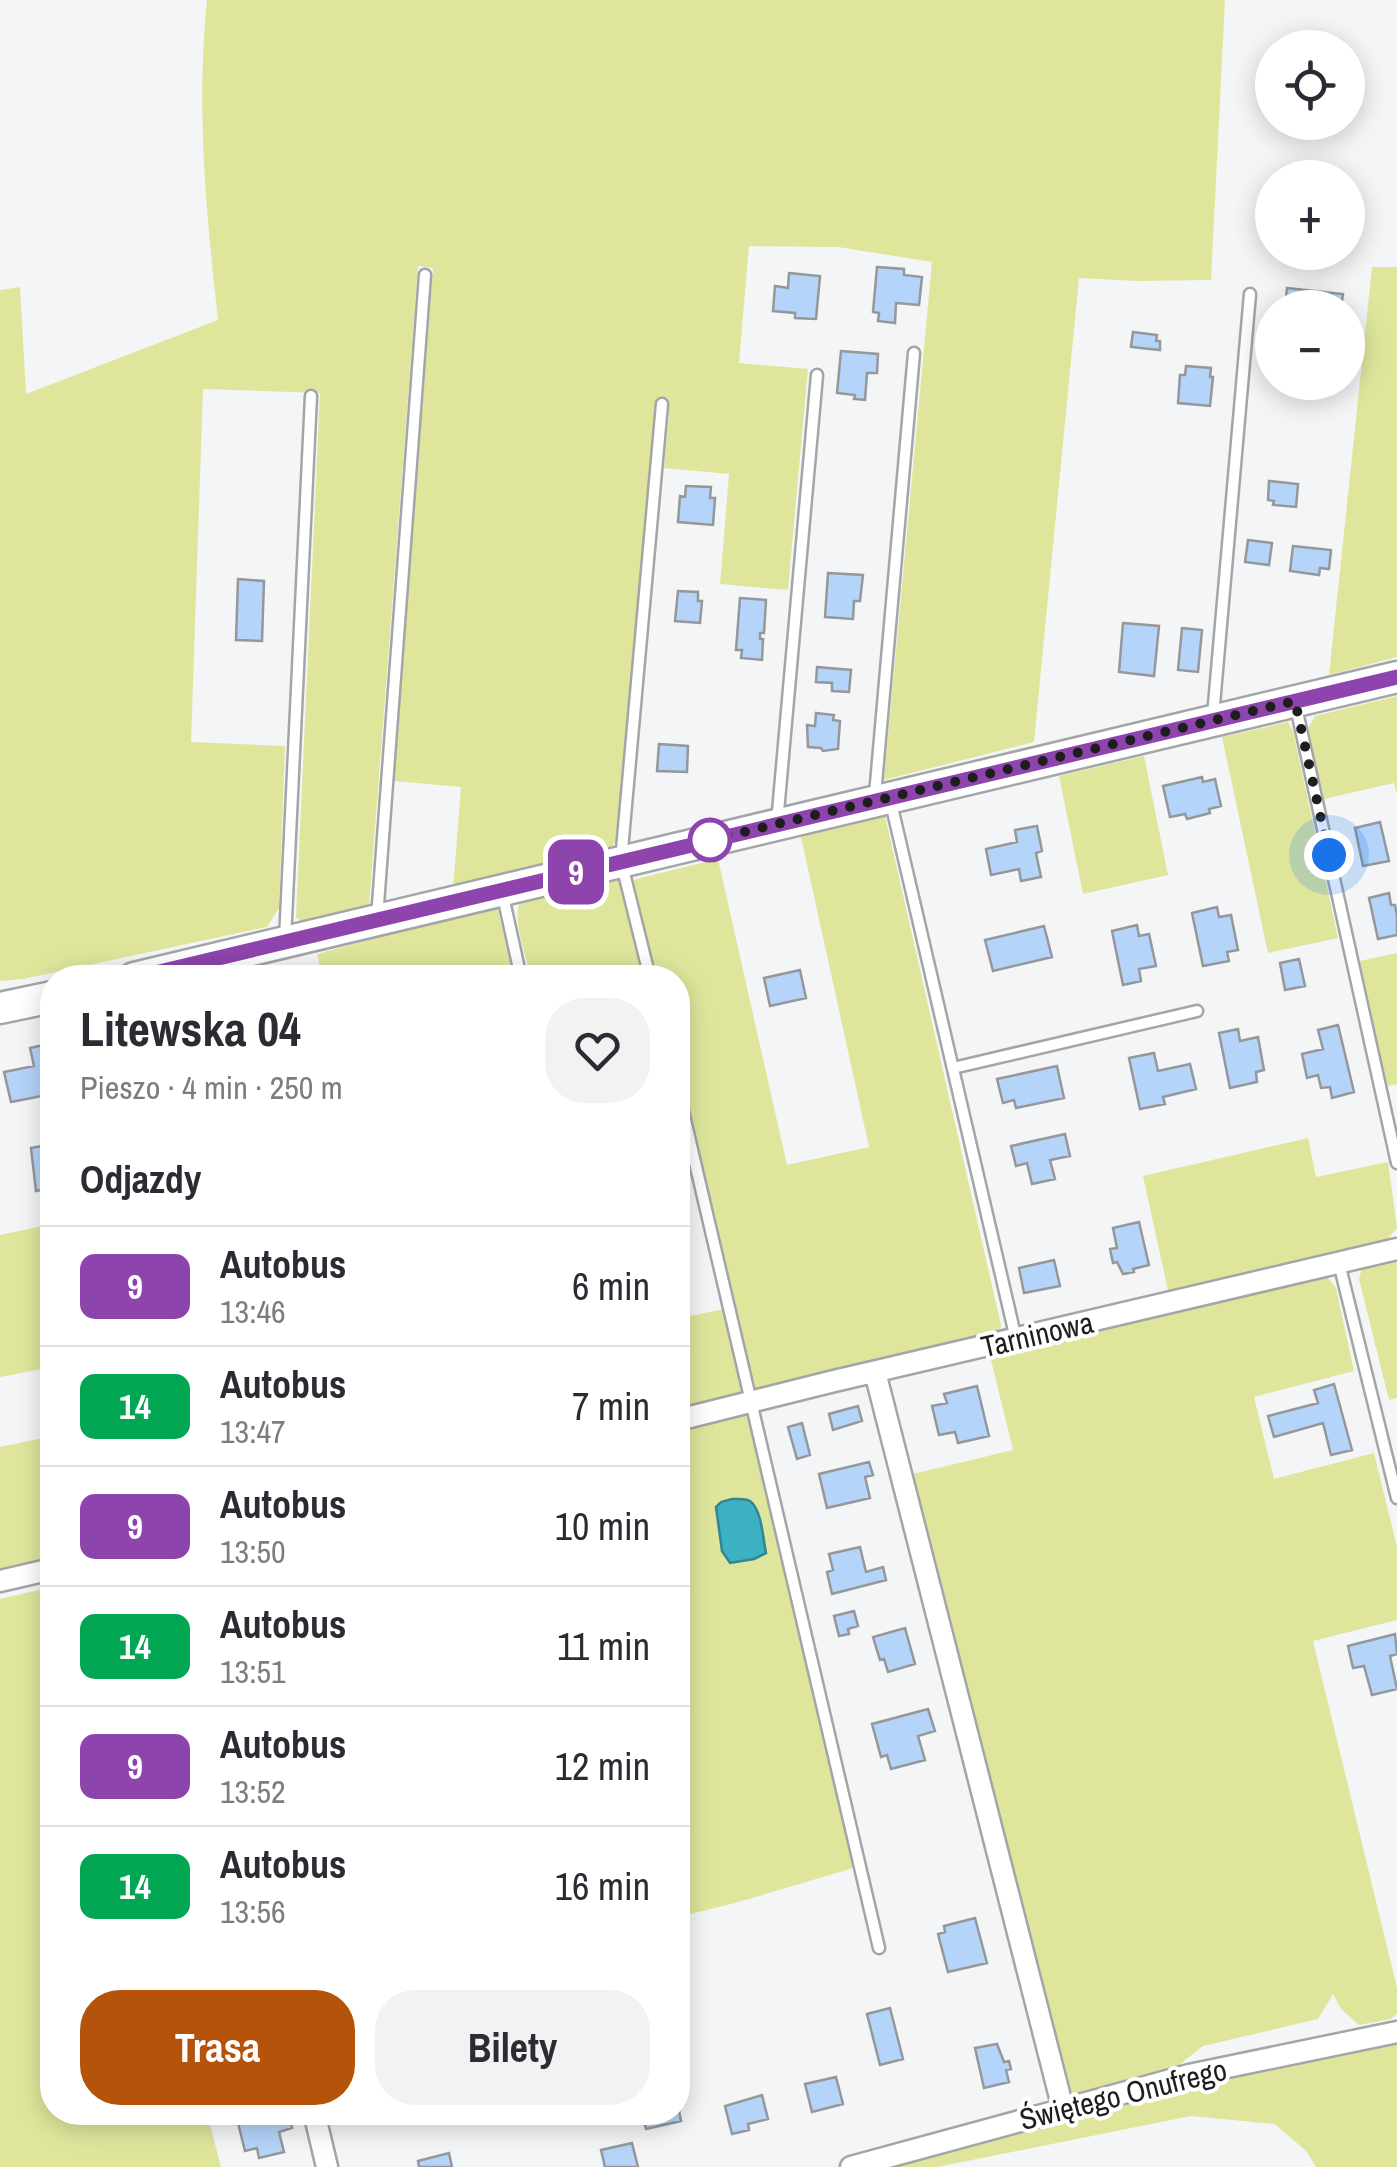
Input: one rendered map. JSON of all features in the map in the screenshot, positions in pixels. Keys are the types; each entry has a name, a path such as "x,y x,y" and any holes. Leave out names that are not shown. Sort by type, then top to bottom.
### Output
{"street":[{"path":"201,965 285,941 1397,677"},
{"path":"0,1008 40,999"},
{"name":"Tarninowa","path":"690,1417 1397,1249"},
{"path":"875,1372 1063,2109"},
{"path":"0,1582 40,1572"},
{"name":"Świętego Onufrego","path":"850,2167 1189,2075 1397,2032"},
{"path":"317,2125 327,2167"}],"lane":[{"path":"377,920 425,275"},
{"path":"1213,721 1250,294"},
{"path":"914,353 882,799 953,1068 1016,1339"},
{"path":"776,824 816,374"},
{"path":"285,941 312,396"},
{"path":"647,965 621,861 662,404"},
{"path":"1295,701 1397,1164"},
{"path":"501,890 519,965"},
{"path":"953,1068 1197,1011"},
{"path":"690,1142 879,1948"},
{"path":"1338,1262 1397,1498"}],"green space":[{"path":"207,0 1225,0 1211,280 1079,278 1034,742 884,780 932,262 838,247 749,246 739,363 808,369 788,590 720,584 729,474 664,468 669,414 656,413 616,840 610,851 453,889 461,787 394,781 433,268 418,266 369,907 304,924 296,917 320,393 203,389 191,742 285,746 279,908 267,927 89,965 40,965 40,975 0,981 0,290 20,287 26,394 218,320 202,120"},
{"path":"1372,267 1397,267 1397,657 1329,675 1358,400 1365,400 1365,333"},
{"path":"1397,696 1397,794 1394,783 1324,799 1308,728 1315,716"},
{"path":"1288,722 1338,938 1268,953 1222,737"},
{"path":"1144,756 1168,875 1083,894 1059,776"},
{"path":"885,816 1001,1325 1000,1334 754,1395 690,1120 690,965 653,965 632,880 718,859 787,1165 869,1147 801,837"},
{"path":"616,878 622,882 642,965 528,965 518,925 522,896"},
{"path":"492,904 498,910 511,965 319,965 317,954 376,938 376,931"},
{"path":"1397,953 1397,1084 1387,1086 1360,961"},
{"path":"1308,1138 1316,1177 1388,1162 1397,1228 1385,1242 1169,1295 1143,1176"},
{"path":"40,1227 40,1369 0,1377 0,1235"},
{"path":"1397,1257 1397,1398 1389,1400 1359,1279 1363,1264"},
{"path":"1324,1273 1336,1288 1354,1371 1254,1397 1274,1479 1374,1453 1397,1547 1397,1620 1313,1641 1397,1988 1397,2014 1391,2019 1359,2025 1341,2009 1333,1994 1318,2019 1203,2046 1180,2064 1183,2070 1064,2097 913,1474 1013,1450 990,1356 986,1354"},
{"path":"723,1309 743,1396 690,1409 690,1316"},
{"path":"739,1411 747,1415 853,1868 690,1914 690,1423"},
{"path":"40,1439 40,1561 0,1569 0,1447"},
{"path":"40,1590 40,2125 210,2125 221,2167 0,2167 0,1599"},
{"path":"1397,2035 1397,2167 1316,2167 1307,2152 1275,2124 1191,2116 937,2167 880,2167 1167,2089"}],"water":[{"path":"732,1499 746,1499 754,1505 766,1553 730,1563 722,1551 716,1507"}],"building":[{"path":"877,267 904,269 904,275 922,277 919,305 896,303 895,323 878,321 879,313 873,312"},
{"path":"789,273 820,276 816,319 773,311 775,286 788,288"},
{"path":"1133,332 1157,335 1160,350 1131,347"},
{"path":"841,351 878,354 877,373 867,373 865,400 837,393"},
{"path":"1186,366 1211,368 1210,406 1178,403 1180,375 1185,375"},
{"path":"1269,481 1298,484 1296,507 1273,505 1274,501 1268,500"},
{"path":"686,486 711,487 710,498 715,498 713,525 678,522 680,496 685,497"},
{"path":"1248,540 1272,543 1269,565 1245,562"},
{"path":"1293,546 1331,550 1329,569 1320,568 1319,575 1290,571"},
{"path":"828,573 863,575 860,601 854,601 853,619 825,617"},
{"path":"238,579 264,581 262,641 236,640"},
{"path":"678,591 698,592 698,601 702,601 700,623 675,621"},
{"path":"740,598 766,600 764,633 760,633 762,660 741,658 742,650 736,650"},
{"path":"1123,623 1159,626 1154,676 1119,672"},
{"path":"1182,628 1202,630 1198,672 1178,670"},
{"path":"817,667 851,670 849,692 832,691 832,683 816,682"},
{"path":"816,713 834,715 833,720 840,721 838,749 808,747 807,725 815,726"},
{"path":"659,744 688,746 687,772 657,771"},
{"path":"1202,777 1203,782 1215,779 1221,806 1187,819 1185,814 1170,817 1163,786"},
{"path":"1380,822 1389,861 1363,866 1355,828"},
{"path":"1037,826 1042,851 1036,853 1041,877 1021,881 1019,869 991,875 986,849 1017,842 1015,830"},
{"path":"1389,893 1391,905 1395,905 1397,935 1378,939 1369,898"},
{"path":"1217,907 1219,917 1231,915 1238,950 1227,952 1229,961 1203,966 1192,913"},
{"path":"1137,925 1139,936 1149,934 1156,966 1139,969 1141,981 1123,985 1112,931"},
{"path":"1044,926 1052,957 993,971 985,940"},
{"path":"1299,959 1305,986 1285,990 1280,963"},
{"path":"800,970 806,998 770,1006 764,978"},
{"path":"1338,1025 1354,1092 1332,1098 1330,1087 1321,1088 1318,1075 1307,1078 1302,1054 1323,1049 1318,1030"},
{"path":"1238,1029 1240,1041 1258,1037 1264,1070 1256,1072 1257,1082 1230,1088 1219,1033"},
{"path":"40,1046 40,1096 11,1102 4,1072 34,1066 30,1048"},
{"path":"1154,1053 1158,1071 1190,1064 1196,1089 1163,1097 1165,1104 1140,1109 1129,1058"},
{"path":"1057,1066 1064,1098 1016,1108 1014,1100 1003,1103 997,1079"},
{"path":"1065,1134 1070,1156 1050,1160 1055,1179 1032,1184 1027,1163 1016,1166 1011,1146"},
{"path":"40,1146 40,1190 36,1191 31,1148"},
{"path":"1139,1222 1149,1265 1123,1274 1117,1262 1113,1263 1110,1249 1117,1248 1113,1228"},
{"path":"1054,1260 1060,1286 1024,1293 1019,1268"},
{"path":"1334,1384 1352,1450 1331,1455 1323,1423 1274,1437 1268,1416 1318,1403 1314,1390"},
{"path":"977,1386 989,1436 958,1443 955,1432 939,1435 932,1406 947,1403 944,1394"},
{"path":"858,1406 862,1421 833,1430 829,1414"},
{"path":"802,1423 810,1455 797,1459 788,1427"},
{"path":"869,1462 873,1475 865,1477 870,1498 827,1508 819,1474"},
{"path":"860,1547 866,1572 883,1567 886,1580 832,1594 827,1572 833,1570 829,1554"},
{"path":"854,1611 858,1626 839,1636 834,1616"},
{"path":"905,1628 915,1664 888,1672 873,1637"},
{"path":"1395,1634 1397,1654 1390,1656 1397,1689 1372,1695 1364,1666 1353,1668 1348,1646"},
{"path":"928,1709 935,1731 918,1736 925,1760 891,1769 887,1755 881,1757 872,1724"},
{"path":"975,1918 987,1963 948,1972 938,1934 945,1932 944,1926"},
{"path":"890,2008 903,2059 880,2065 867,2014"},
{"path":"997,2044 1004,2062 1009,2061 1009,2082 984,2088 975,2048"},
{"path":"836,2077 843,2104 812,2112 805,2084"},
{"path":"762,2095 768,2119 748,2124 749,2130 732,2134 725,2106"},
{"path":"238,2125 291,2125 279,2132 284,2152 259,2158 257,2148 245,2151"},
{"path":"632,2143 638,2167 605,2167 601,2150"},
{"path":"449,2153 452,2167 419,2167 418,2161"}],"bus line":[{"name":"9","path":"188,965 1397,677"}],"route":[{"path":"710,840 1295,701 1329,855"}]}
